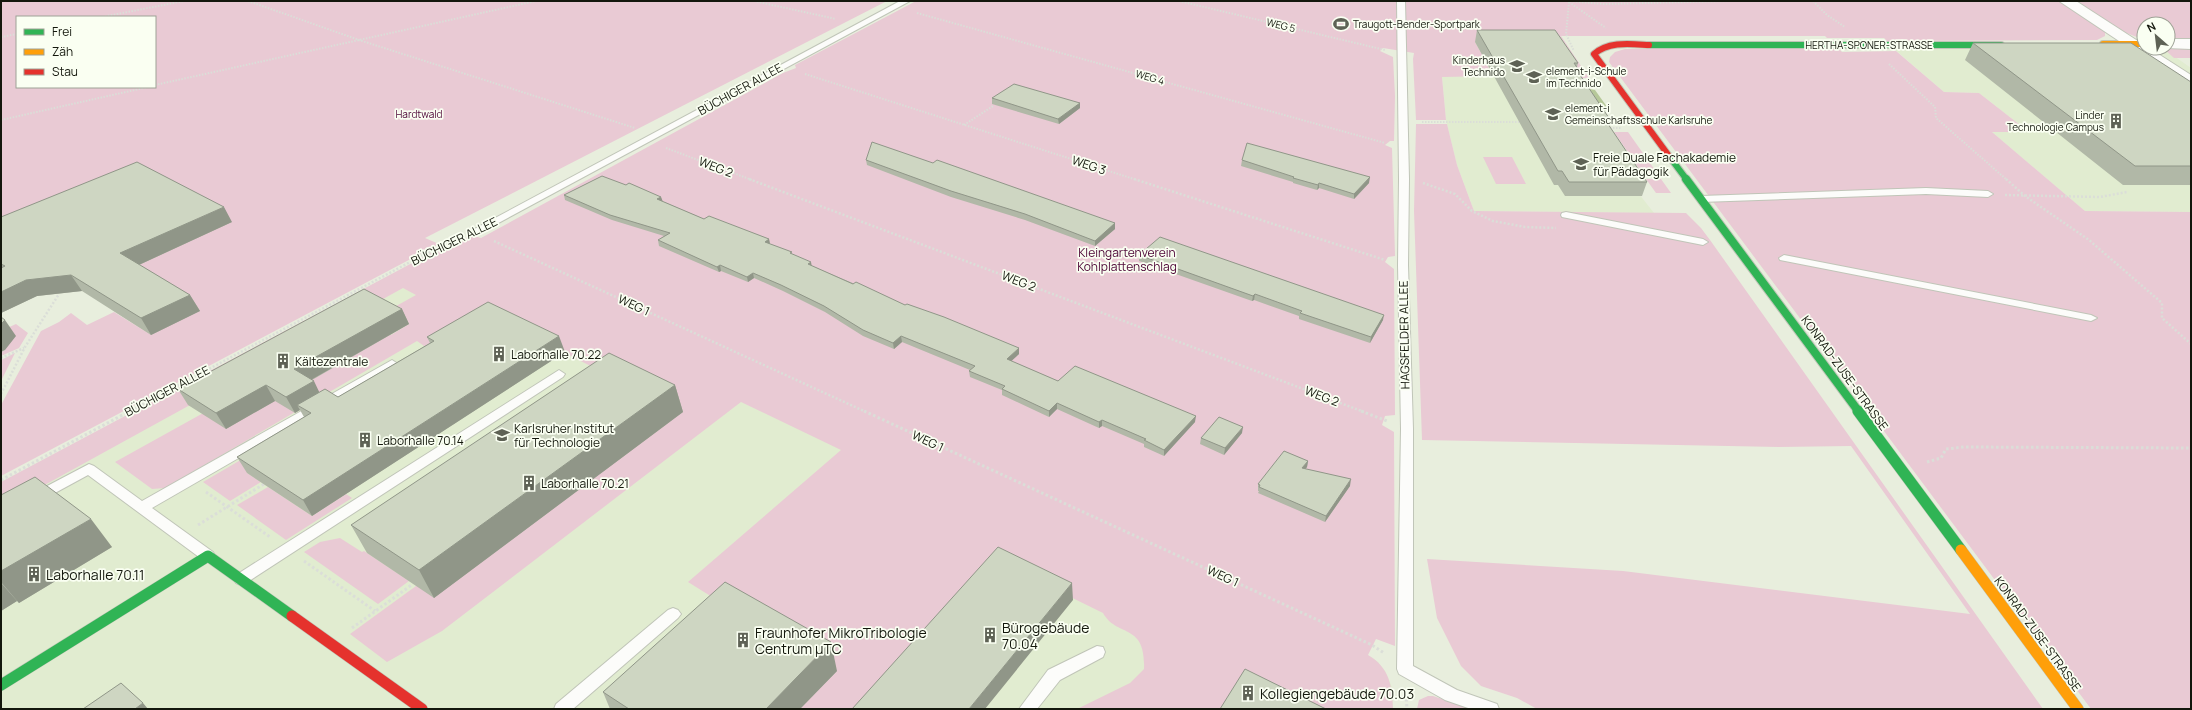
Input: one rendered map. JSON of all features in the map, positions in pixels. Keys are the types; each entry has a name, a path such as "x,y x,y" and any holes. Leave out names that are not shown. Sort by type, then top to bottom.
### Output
{"street":[{"path":"2066,1 2136,42"},
{"path":"2095,44 2136,44"},
{"path":"2176,44 2191,44"},
{"name":"HERTHA-SPONER-STRASSE","path":"1595,51 1606,46 1622,45 2009,45"},
{"name":"KONRAD-ZUSE-STRASSE","path":"1595,51 1594,54 2078,709"},
{"path":"2155,56 2191,82"},
{"path":"1,685 208,556 422,709"}],"lane":[{"name":"BÜCHIGER ALLEE","path":"474,232 658,135 906,1"},
{"name":"HAGSFELDER ALLEE","path":"1401,1 1404,179 1403,265 1407,429 1405,669 1451,695 1491,709"},
{"path":"1701,199 1911,192 1988,194"},
{"path":"1566,215 1703,242"},
{"path":"1784,258 2091,318"},
{"path":"142,507 392,364"},
{"path":"242,579 558,374"},
{"path":"28,502 89,469 208,556"},
{"path":"562,709 673,614"},
{"path":"1028,709 1054,675 1098,652"}],"path":[{"path":"107,16 184,1"},
{"path":"248,1 359,40 658,135"},
{"path":"156,86 536,1"},
{"path":"754,1 861,25"},
{"name":"WEG 5","path":"1180,1 1382,50"},
{"path":"1568,2 1604,4 1732,1"},
{"path":"1813,1 1827,15 1839,21 1868,45 1934,106 1936,118 2025,196 2089,240 2162,303 2162,318 2191,344"},
{"path":"1568,2 1609,31 1622,45"},
{"path":"1568,2 1566,34 1574,51"},
{"name":"WEG 4","path":"896,7 1403,149"},
{"path":"1,37 16,34"},
{"name":"WEG 3","path":"800,72 1386,260"},
{"path":"1,120 144,88"},
{"path":"964,125 993,106"},
{"path":"1402,121 1524,122"},
{"path":"1603,128 1628,128"},
{"name":"WEG 2","path":"661,146 1383,420"},
{"path":"1404,179 1455,194 1462,204 1482,217"},
{"path":"2025,196 2100,197 2127,192"},
{"name":"BÜCHIGER ALLEE","path":"1,480 429,252 474,232"},
{"name":"WEG 1","path":"492,240 1372,645"},
{"path":"1,394 25,348 60,294"},
{"path":"1,358 25,348"},
{"path":"1898,465 1931,461 1941,458 1946,449 1964,447 2191,448"},
{"path":"180,536 264,484"},
{"path":"331,643 413,584"}],"shaded area":[{"path":"1561,36 1565,61 1632,185 1654,213 1474,211 1457,165 1446,120 1442,76 1451,43"},
{"path":"1893,48 2136,49 2136,56 2174,56 2191,68 2191,212 2085,211 1992,132 2029,132 1979,93 1944,92"},
{"path":"1589,89 1595,90 1610,111 1602,110"},
{"name":"Karlsruher Institut für Technologie","path":"473,238 1371,657 1378,662 1385,671 1392,687 1393,709 1,709 1,493"}],"green space":[{"name":"Hardtwald","path":"1,1 887,1 425,238 439,244 1,476 1,405 41,331 59,322 71,313 87,325 114,312 151,335 1,237"},
{"name":"Kleingartenverein Kohlplattenschlag","path":"916,1 2059,1 2105,31 2105,36 2097,40 1887,41 1884,38 1827,38 1825,36 1561,36 1589,78 1576,78 1475,42 1480,51 1485,51 1487,65 1494,76 1442,77 1446,120 1416,120 1414,53 1383,48 1380,51 1393,57 1395,96 1394,141 1390,141 1385,145 1392,148 1395,256 1388,257 1385,262 1394,269 1395,415 1385,416 1382,425 1394,432 1395,646 1376,639 1368,655 1381,666 1388,678 1392,693 1393,709 1077,709 1130,683 1144,669 1143,654 1140,644 1136,637 1109,621 1103,613 995,560 859,709 800,709 733,610 688,582 841,450 741,402 442,631 387,662 350,634 416,586 618,380 494,317 434,353 417,341 165,488 152,489 115,462 416,295 403,288 1,509 1,482 429,254 468,237 474,236 481,238 783,73 796,68 795,65","holes":["371,324 409,324 391,335"]},
{"path":"2074,1 2191,1 2191,40 2176,40 2176,16 2136,16 2136,36 2108,23"},
{"path":"1838,48 1842,52 1896,51 1944,92 1979,93 2029,132 1992,132 2085,211 2191,212 2191,709 2091,709 1609,62 1610,57 1615,52 1625,49"},
{"path":"2176,49 2191,49 2191,58 2174,58 2172,56 2176,56"},
{"path":"1416,124 1447,124 1457,165 1474,211 1686,213 1701,228 1710,240 2043,709 1537,709 1517,698 1481,686 1461,666 1437,618 1427,559 1623,571 1970,614 1851,446 1779,447 1422,440 1414,211"},
{"path":"1614,132 1628,132 1657,173 1642,173"},
{"path":"1483,157 1512,157 1526,184 1496,184"},
{"path":"1646,179 1661,179 1671,193 1656,193"},
{"path":"16,324 28,333 19,348 1,356 1,352 5,350 5,329"},
{"path":"15,353 1,381 1,360"},
{"path":"343,400 247,473 261,482 230,501 203,482"},
{"path":"268,487 312,516 346,494 352,498 286,540 237,505"},
{"path":"340,538 362,552 364,551 409,581 378,604 304,552 320,542"},
{"path":"1428,696 1433,696 1472,709 1417,709 1419,700"}],"building":[{"path":"1477,30 1555,30 1578,63 1574,63 1578,69 1576,69 1611,121 1606,121 1647,182 1569,182 1562,171 1558,171"},
{"name":"Linder Technologie Campus","path":"1973,43 2131,43 2136,46 2136,56 2151,56 2191,82 2191,166 2135,166"},
{"path":"1014,84 1080,103 1058,119 992,98"},
{"path":"872,142 933,163 937,160 1115,223 1095,241 1025,214 951,191 866,160"},
{"path":"1247,143 1370,177 1354,194 1319,183 1318,185 1242,160"},
{"path":"137,162 224,207 120,253 190,295 141,318 71,275 26,280 1,292 1,268 5,266 1,264 1,217"},
{"path":"602,176 626,185 629,183 661,197 657,199 704,219 709,216 769,239 765,242 792,252 790,253 811,262 808,264 853,284 856,282 905,305 907,304 944,317 1019,348 1007,359 1058,381 1075,366 1196,416 1164,450 1144,440 1146,439 1102,420 1099,422 1057,403 1049,411 1002,389 1005,386 969,371 975,366 901,336 893,343 863,330 824,306 781,285 753,273 747,277 720,265 717,267 658,240 670,233 610,215 564,195"},
{"path":"1160,237 1384,315 1371,337 1300,313 1302,311 1255,294 1253,296 1139,255"},
{"path":"364,289 402,309 294,369 314,381 286,397 266,385 216,413 178,389"},
{"path":"488,302 559,336 303,500 237,457 311,413 297,405 325,389 338,397 434,341 427,337"},
{"path":"1,317 5,320 1,324"},
{"path":"609,353 675,385 419,570 351,525"},
{"path":"1219,417 1243,427 1225,448 1201,438"},
{"path":"1284,451 1308,461 1302,468 1351,479 1326,516 1259,487 1260,485 1258,484"},
{"path":"35,477 91,519 1,571 1,495"},
{"name":"Bürogebäude 70.04","path":"998,547 1072,583 969,709 852,709"},
{"name":"Fraunhofer MikroTribologie Centrum µTC","path":"725,582 831,642 766,709 629,709 603,692"},
{"path":"1245,669 1326,709 1220,709"},
{"path":"121,683 143,703 135,709 83,709"}],"traffic: fast":[{"path":"1649,45 2001,45"},
{"path":"1669,156 1961,550"},
{"path":"1,685 208,556 292,616"}],"traffic: slow":[{"path":"2103,44 2136,44"},
{"path":"1961,550 2078,709"}],"traffic: jam":[{"path":"1649,45 1612,45 1605,47 1594,54 1669,156"},
{"path":"292,616 422,709"}],"place":[{"name":"Traugott-Bender-Sportpark","path":"1341,24"},
{"name":"Kinderhaus Technido","path":"1517,66"},
{"name":"element-i-Schule im Technido","path":"1534,77"},
{"name":"element-i Gemeinschaftsschule Karlsruhe","path":"1553,114"},
{"name":"Linder Technologie Campus","path":"2116,121"},
{"name":"Freie Duale Fachakademie für Pädagogik","path":"1581,164"},
{"name":"Laborhalle 70.22","path":"499,354"},
{"name":"Kältezentrale","path":"283,361"},
{"name":"Karlsruher Institut für Technologie","path":"502,435"},
{"name":"Laborhalle 70.14","path":"365,440"},
{"name":"Laborhalle 70.21","path":"529,483"},
{"name":"Laborhalle 70.11","path":"34,574"},
{"name":"Bürogebäude 70.04","path":"990,635"},
{"name":"Fraunhofer MikroTribologie Centrum µTC","path":"743,640"},
{"name":"Kollegiengebäude 70.03","path":"1248,693"}]}
